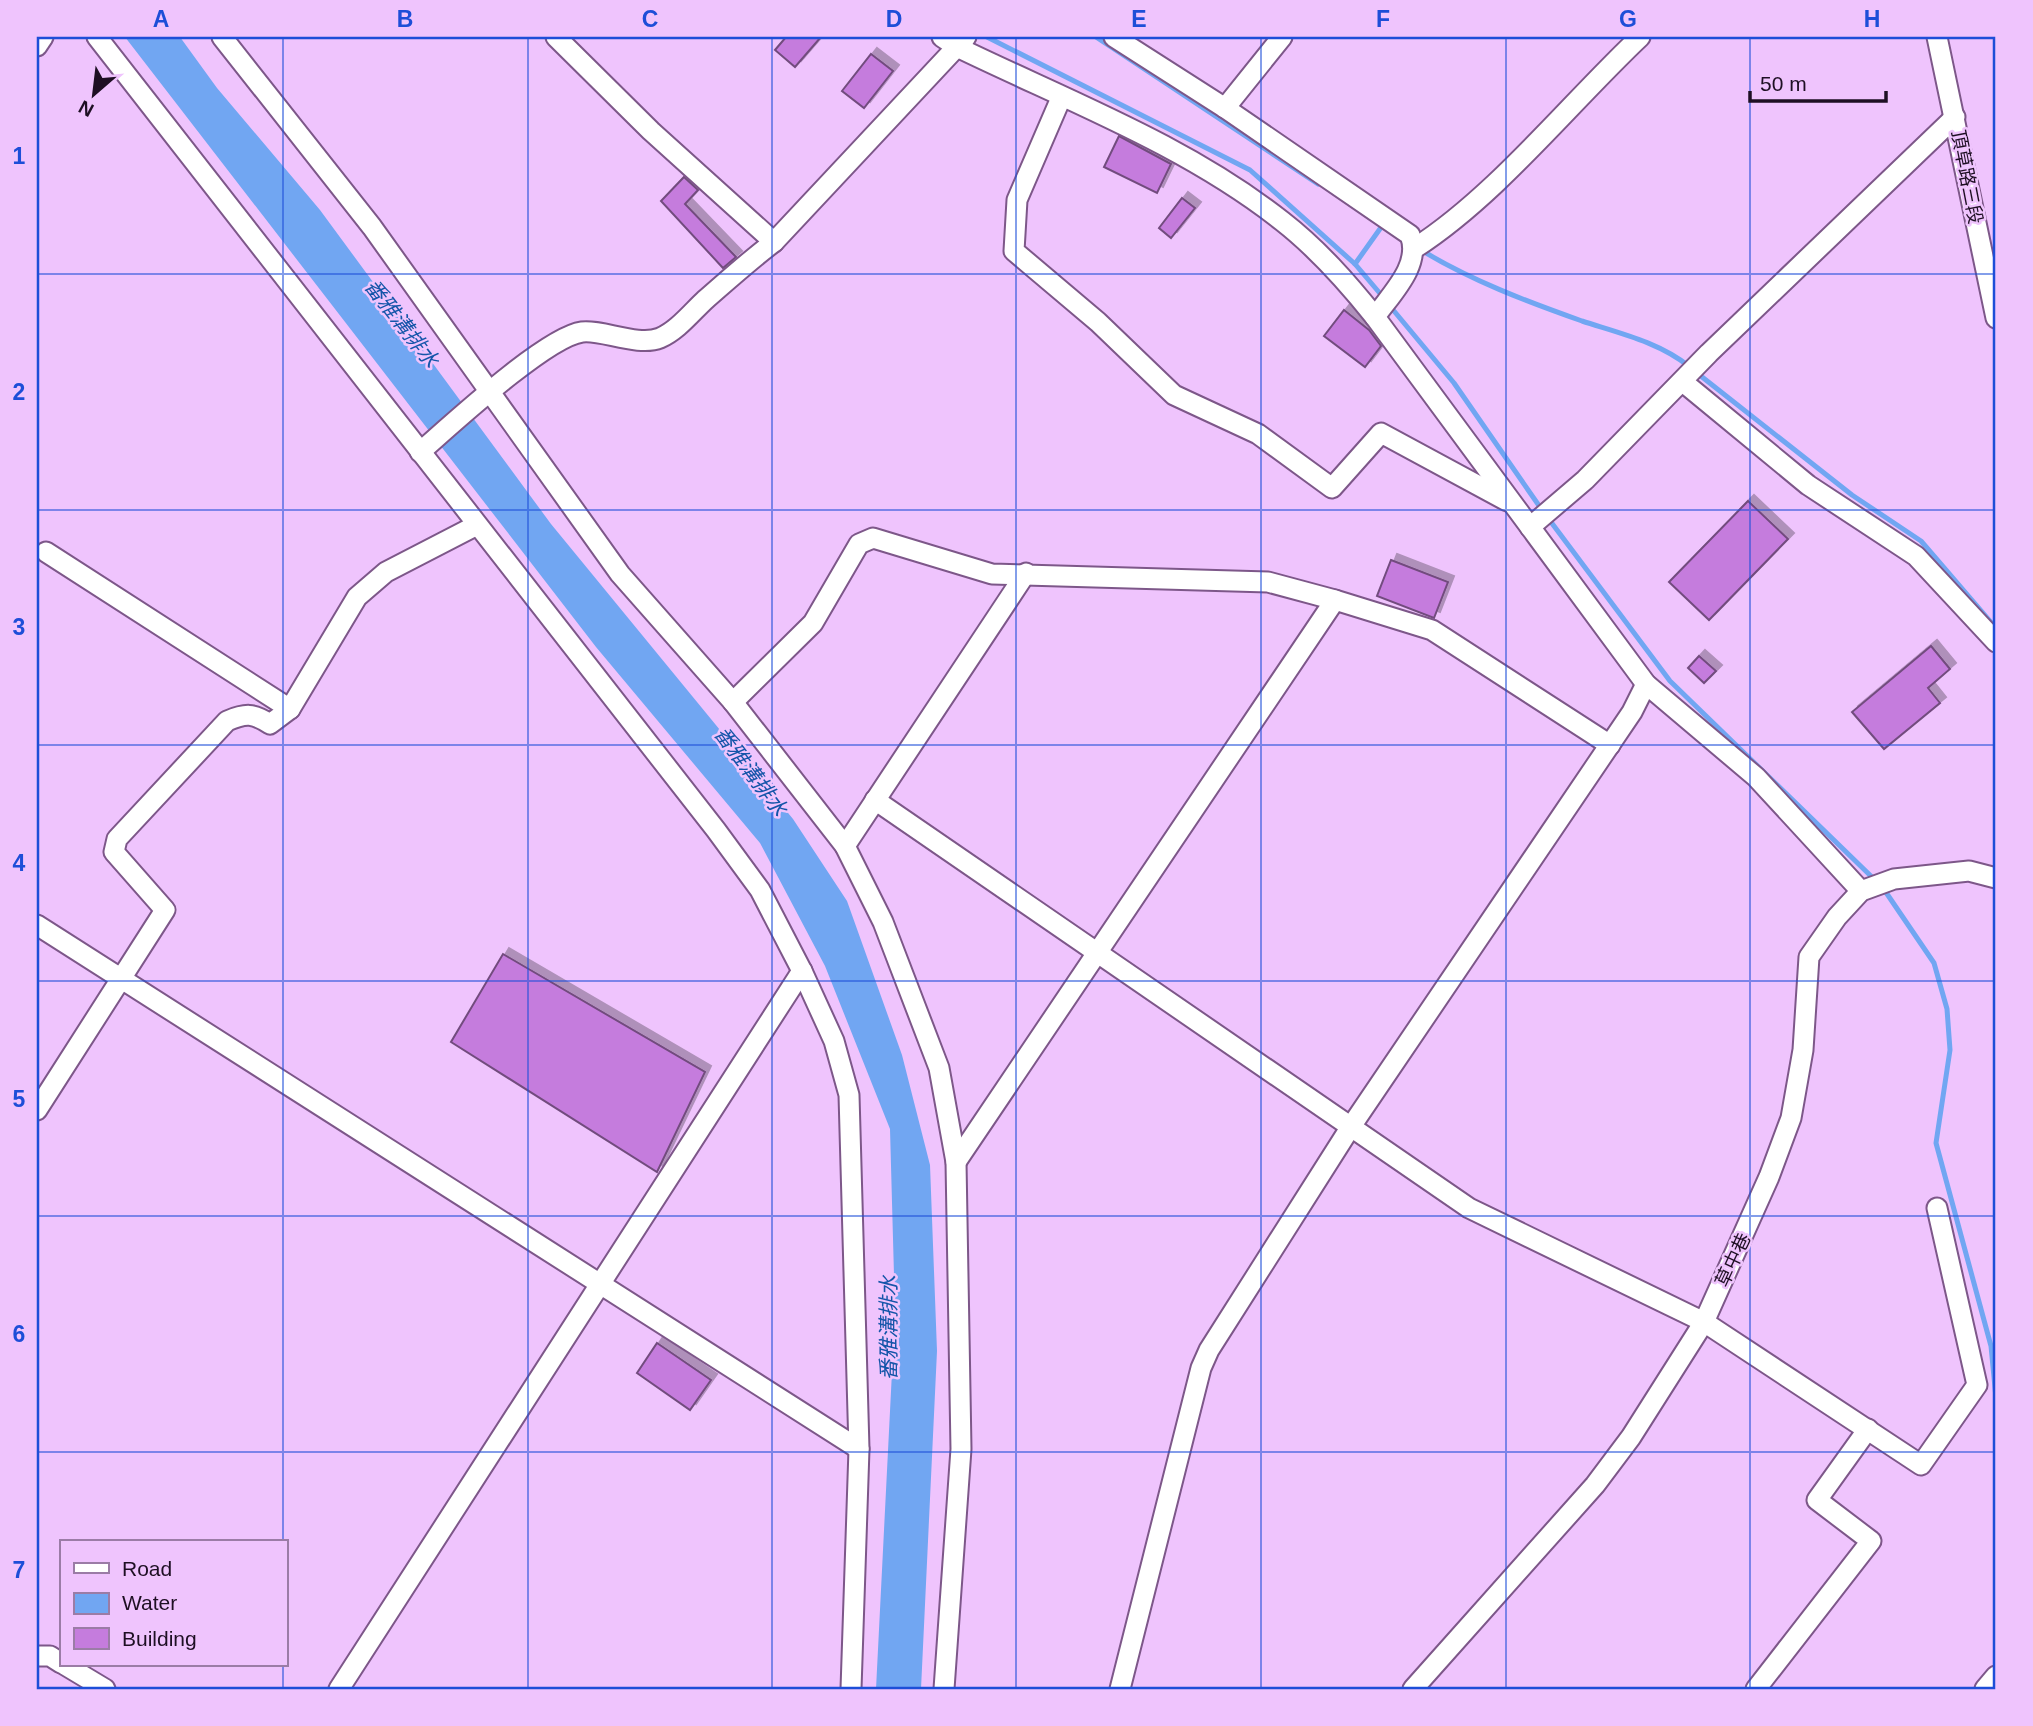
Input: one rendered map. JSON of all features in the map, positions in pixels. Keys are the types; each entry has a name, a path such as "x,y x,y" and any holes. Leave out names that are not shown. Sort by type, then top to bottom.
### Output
{"street":[{"path":"37,46 43,37"},
{"path":"97,37 716,830 760,890 834,1041 849,1094 859,1450 851,1689"},
{"path":"222,37 372,227 488,393 620,574 733,702 845,846 883,922 939,1068 956,1162 961,1449 944,1689"},
{"path":"556,37 651,131 774,242"},
{"path":"1114,37 1225,108 1410,235 1415,248 1410,268 1375,317"},
{"path":"1225,108 1282,37"},
{"path":"1415,248 1440,232 1478,199 1640,37"},
{"name":"頂草路三段","path":"1937,37 1996,318"},
{"path":"420,452 488,393 561,340 583,331 618,339 659,339 774,242 955,40 1061,98 1158,144 1224,181 1283,221 1341,275 1514,505"},
{"path":"1061,98 1017,200 1014,251 1098,322 1174,395 1258,435 1332,488 1381,433 1539,518 1646,684 1756,777 1866,889"},
{"path":"1539,518 1585,480 1709,353 1955,117"},
{"path":"1683,382 1808,485 1887,540 1916,556 1996,642"},
{"path":"37,1110 165,910 114,852 117,839 227,722 245,714 256,715 270,724 290,709 357,597 372,581 477,525"},
{"path":"733,702 813,623 859,544 873,538 992,574 1026,573 1191,582 1268,582 1335,600 1432,630 1610,745"},
{"path":"46,552 290,709"},
{"path":"845,846 1026,573"},
{"path":"956,1162 1335,600"},
{"path":"1121,1689 1201,1368 1209,1350 1350,1128 1610,745 1646,684"},
{"path":"875,800 1469,1208 1704,1322 1921,1465 1978,1385 1937,1208"},
{"name":"草中巷","path":"1413,1689 1595,1485 1631,1437 1704,1322 1769,1177 1791,1118 1803,1051 1809,957 1837,917 1866,889 1894,879 1969,871 1996,878"},
{"path":"37,925 601,1282 859,1450"},
{"path":"339,1689 802,971"},
{"path":"1756,1689 1871,1541 1817,1500 1868,1429"},
{"path":"37,1656 50,1656 60,1662"},
{"path":"66,1666 105,1689"},
{"path":"1985,1689 1996,1676"}],"water":[{"name":"番雅溝排水","path":"125,37 180,37 217,88 320,210 551,524 793,819 847,901 902,1055 930,1165 937,1351 921,1689 876,1689 895,1312 890,1129 825,966 760,843 596,647"}],"building":[{"path":"786,37 821,37 795,67 775,50"},
{"path":"871,54 893,71 864,108 842,91"},
{"path":"1119,136 1171,164 1157,193 1104,167"},
{"path":"684,177 698,190 685,204 736,257 723,268 661,201"},
{"path":"1182,198 1195,208 1171,238 1159,228"},
{"path":"1344,310 1369,330 1381,346 1365,367 1324,336"},
{"path":"1748,501 1788,539 1709,620 1669,582"},
{"path":"1391,560 1448,582 1434,618 1377,596"},
{"path":"1931,646 1950,669 1928,688 1940,703 1884,749 1852,712"},
{"path":"1699,656 1716,671 1704,683 1688,668"},
{"path":"503,954 705,1072 657,1172 451,1042"},
{"path":"657,1343 711,1380 690,1410 637,1373"}],"waterway":[{"path":"987,37 1250,170 1355,264 1383,297"},
{"path":"1096,37 1318,184"},
{"path":"1355,264 1382,226 1379,224"},
{"path":"1421,250 1479,281 1652,345 1690,367"},
{"path":"1389,305 1454,383 1542,510"},
{"path":"1697,373 1852,495 1921,541 1994,626"},
{"path":"1548,518 1670,681 1876,881"},
{"path":"1883,888 1934,963 1947,1009 1950,1050 1936,1143 1991,1346 1996,1398"}]}
